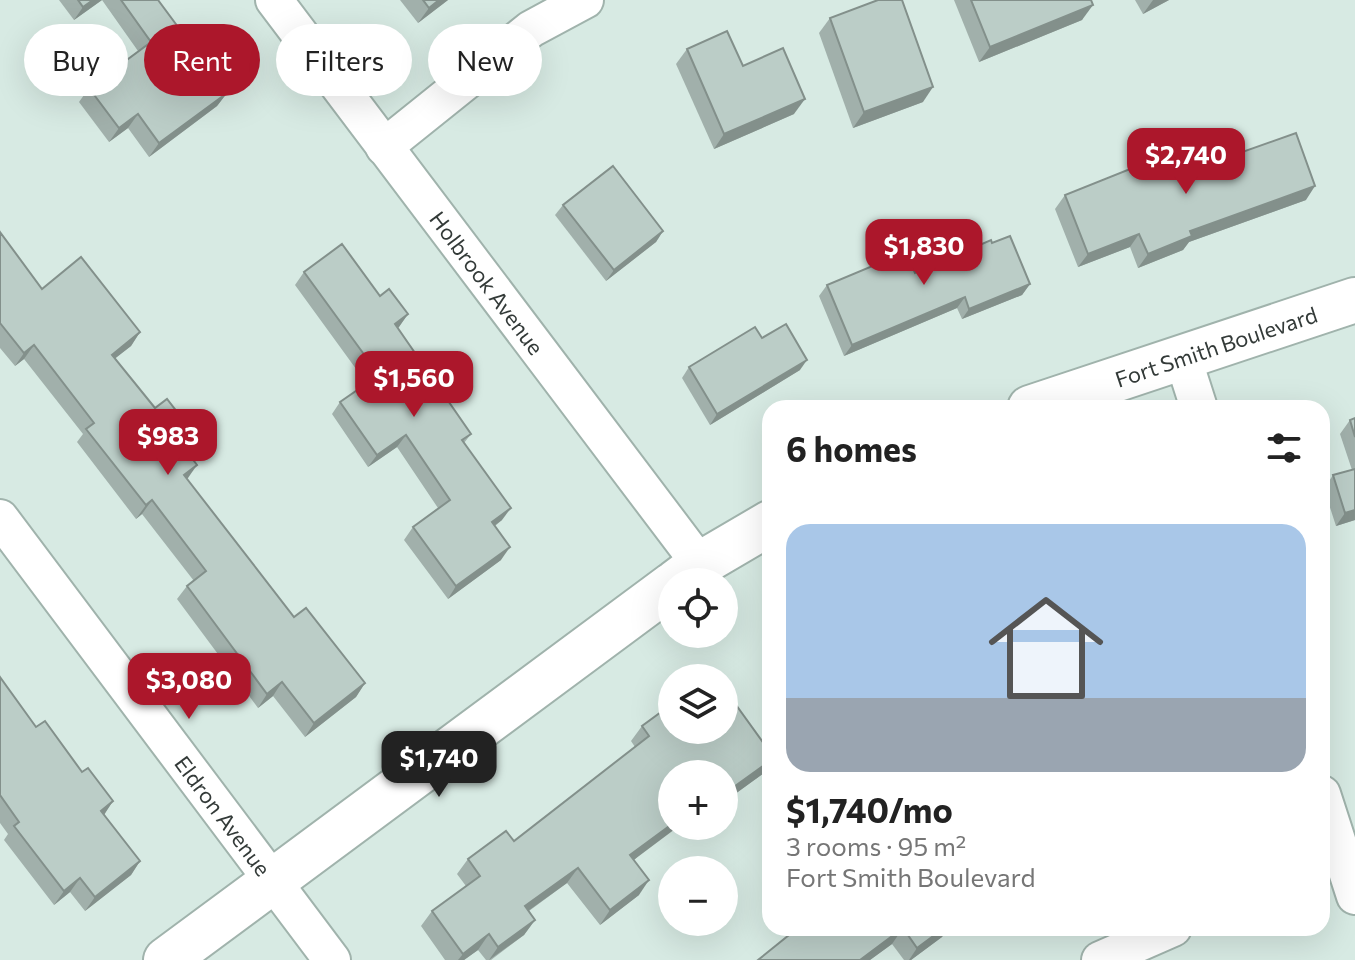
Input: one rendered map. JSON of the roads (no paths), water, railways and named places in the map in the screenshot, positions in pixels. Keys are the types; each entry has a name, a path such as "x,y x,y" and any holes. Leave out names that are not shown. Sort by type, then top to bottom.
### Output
{"street":[{"name":"Holbrook Avenue","path":"274,0 384,147 676,568"},
{"path":"384,147 531,29 585,0"},
{"name":"Fort Smith Boulevard","path":"1054,400 1355,300"},
{"path":"1183,358 1196,400"},
{"name":"Eldron Avenue","path":"0,518 332,960"},
{"path":"697,568 762,528"},
{"path":"166,960 658,595"},
{"path":"1332,864 1355,896"},
{"path":"1100,960 1155,936"}]}
